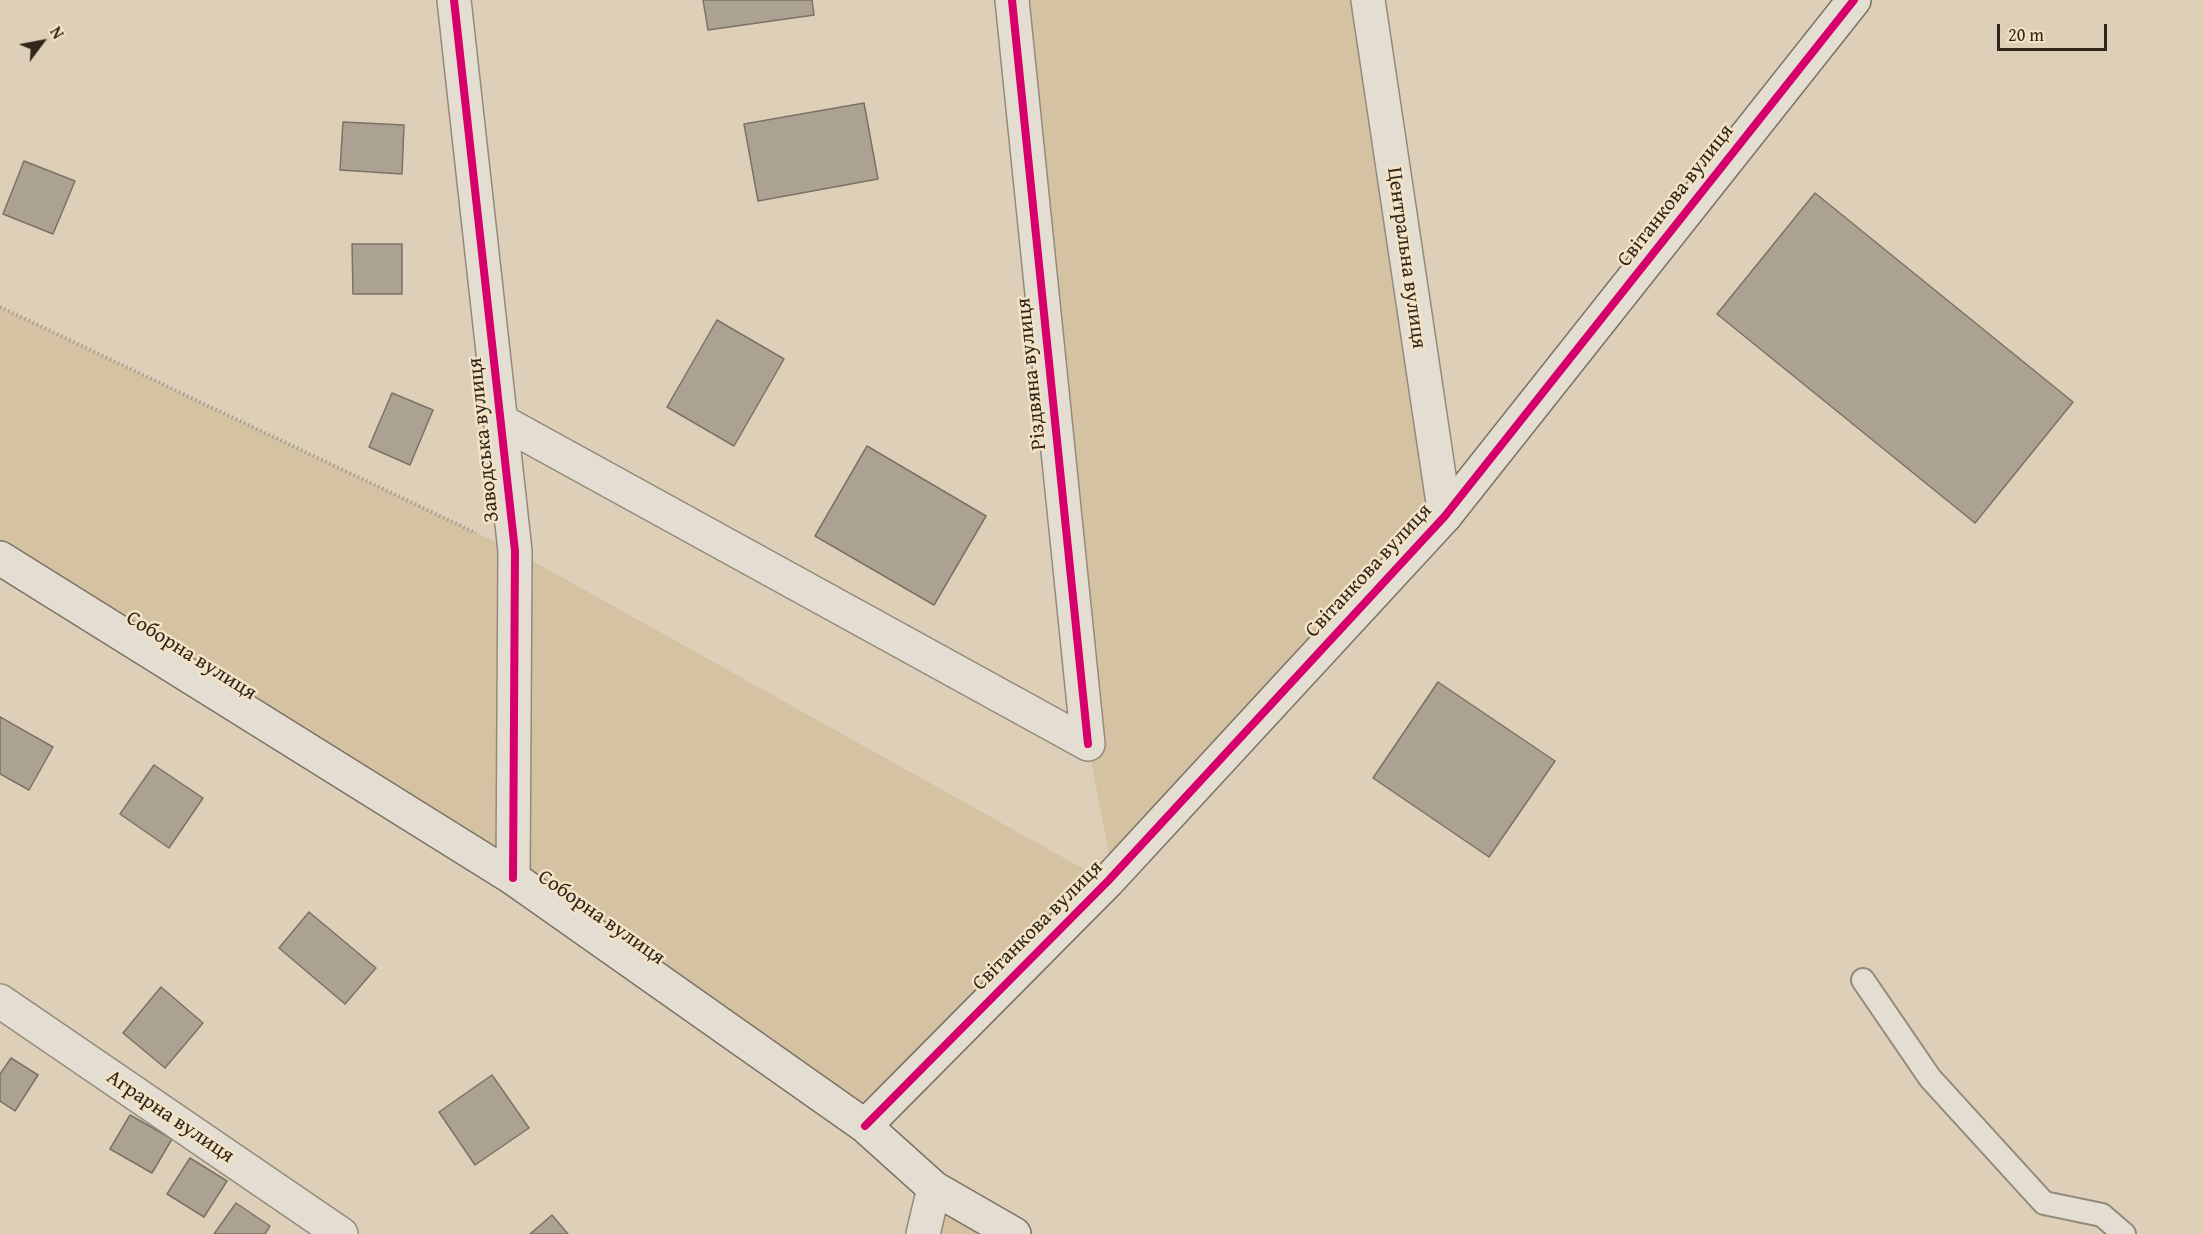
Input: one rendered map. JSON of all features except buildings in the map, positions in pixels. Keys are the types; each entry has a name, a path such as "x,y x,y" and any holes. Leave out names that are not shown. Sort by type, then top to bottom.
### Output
{"street":[{"name":"Заводська вулиця","path":"454,0 515,551 513,878"},
{"name":"Різдвяна вулиця","path":"501,421 1088,744 1012,0"},
{"name":"Центральна вулиця","path":"1368,0 1445,516"},
{"name":"Світанкова вулиця","path":"865,1126 1108,881 1445,516 1854,0"},
{"name":"Соборна вулиця","path":"0,558 513,878 865,1126 934,1188 1014,1234"},
{"name":"Аграрна вулиця","path":"0,1001 341,1234"},
{"path":"923,1234 934,1188"}],"lane":[{"path":"1863,980 1930,1078 2044,1203 2102,1215 2124,1234"}],"path":[{"path":"0,307 515,551"}],"shaded area":[{"path":"1012,0 1367,0 1441,510 1110,861 1088,744"},
{"path":"0,307 515,551 1091,873 860,1116 0,558"},
{"path":"934,1188 1014,1234 923,1234"}],"cycle path":[{"path":"454,0 515,551 513,878"},
{"path":"1012,0 1088,744"},
{"path":"865,1126 1108,881 1445,516 1854,0"}]}
